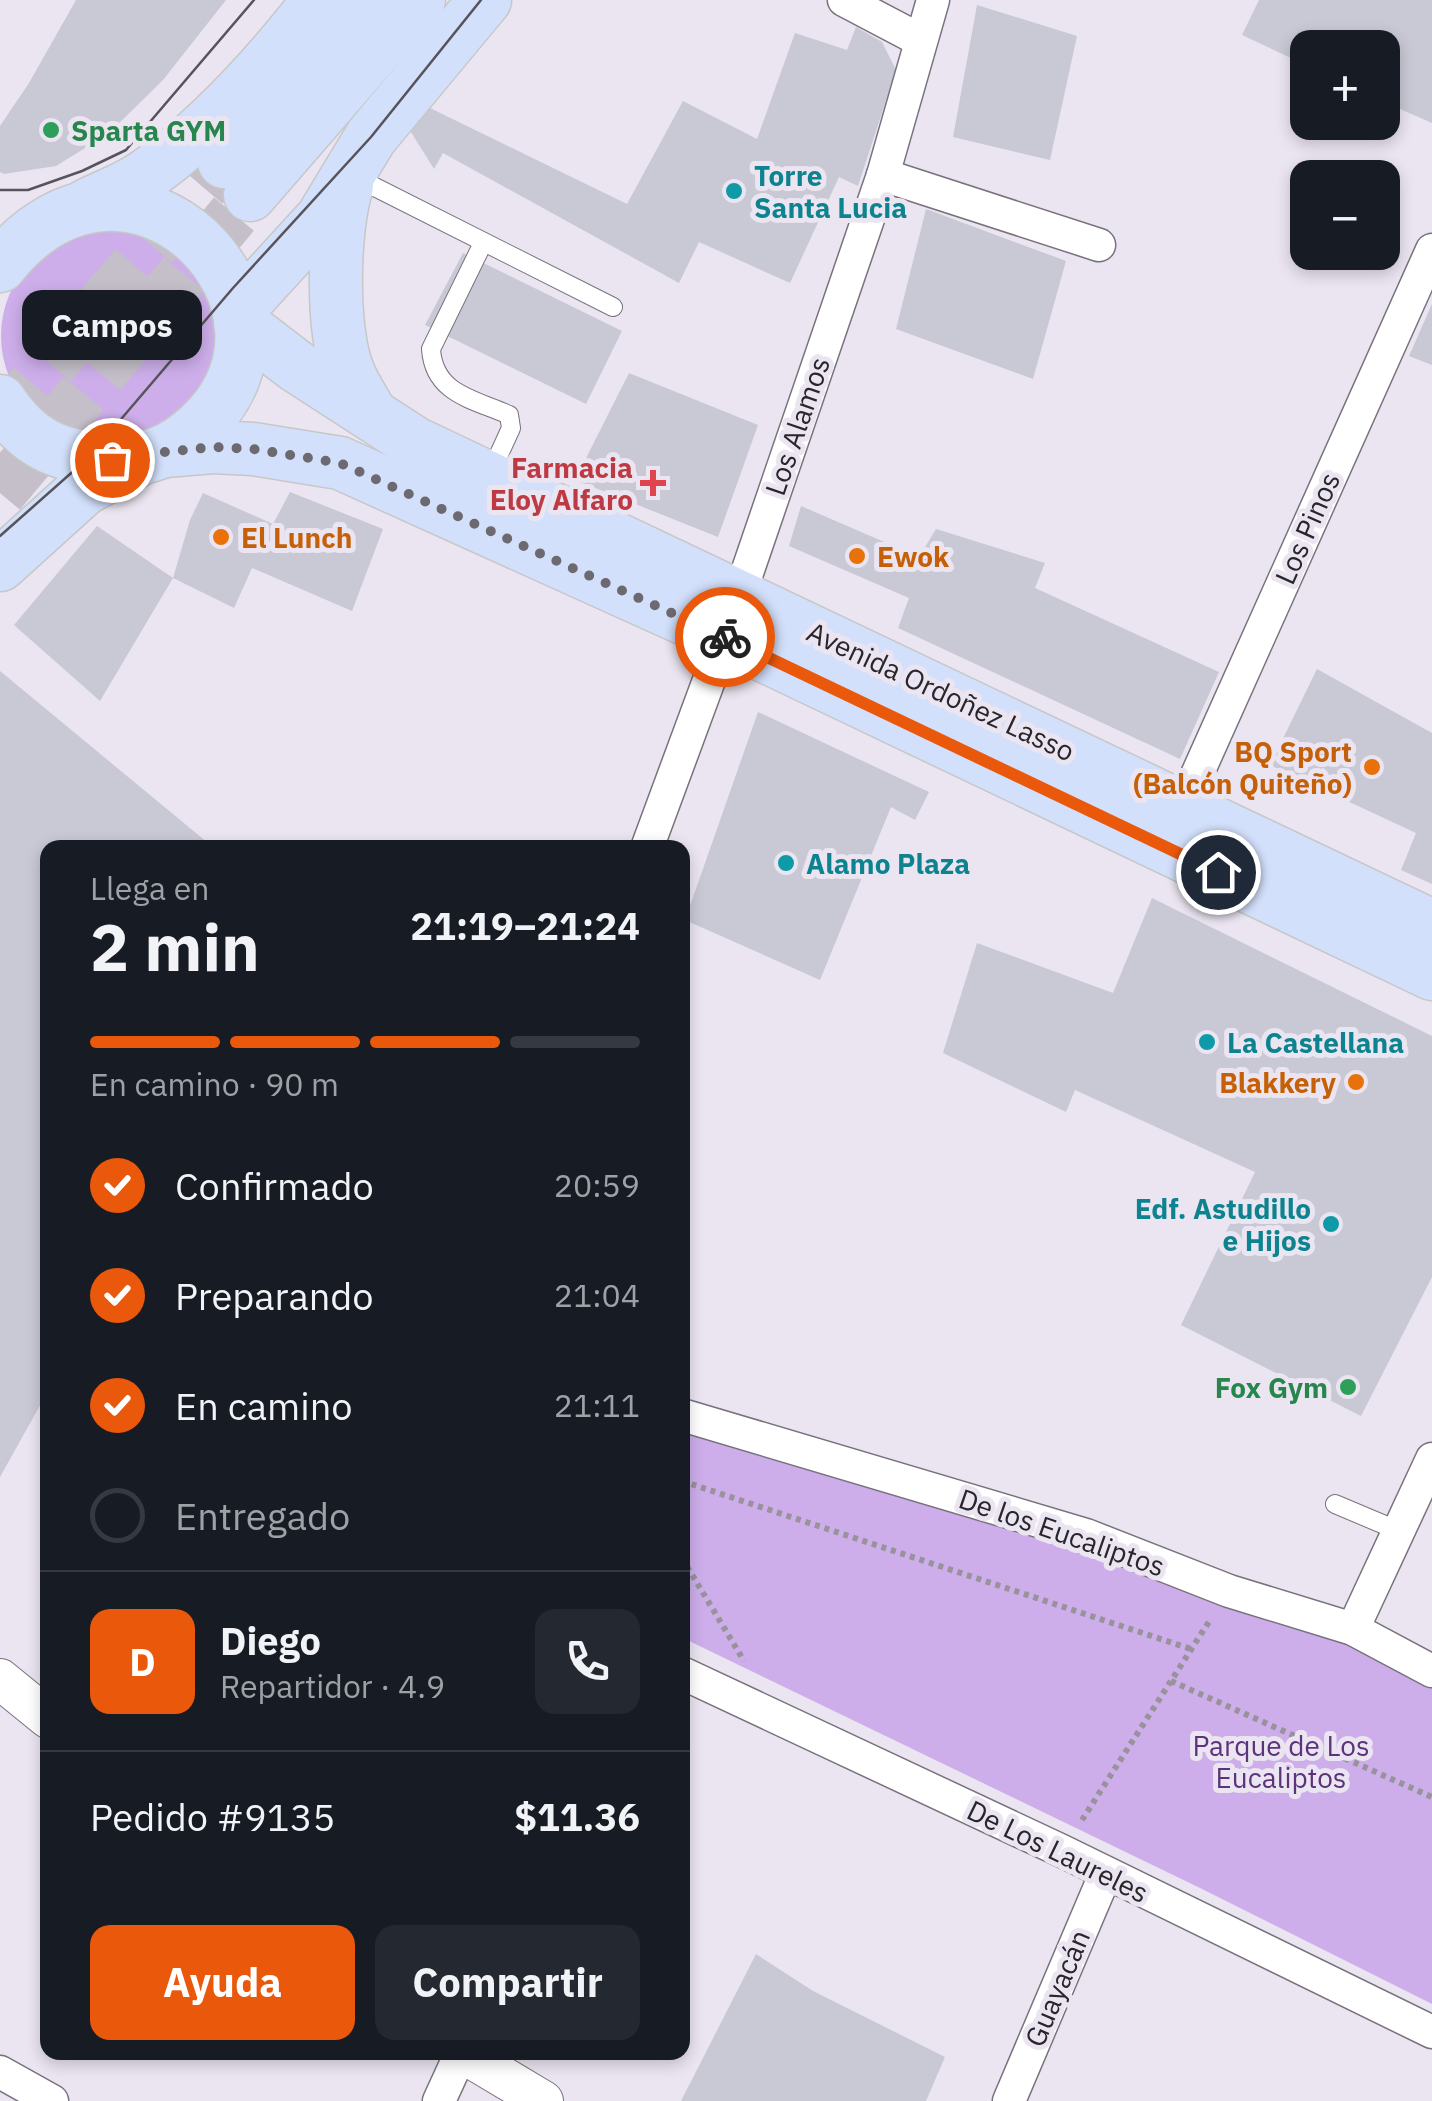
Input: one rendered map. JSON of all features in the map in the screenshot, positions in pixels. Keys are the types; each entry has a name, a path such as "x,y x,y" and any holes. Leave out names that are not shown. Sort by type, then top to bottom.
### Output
{"main road":[{"path":"0,266 21,240 52,218 84,207 148,175 224,108 319,0"},
{"path":"362,0 237,178 419,0"},
{"path":"239,316 322,218 361,156 486,0"},
{"path":"361,156 340,208 335,290 346,368 370,412"},
{"path":"0,565 84,489 188,438 223,399 237,362 239,316 233,288 200,240 158,213 134,206 84,207"},
{"name":"Avenida Ordoñez Lasso","path":"239,316 296,366 416,442 477,498"},
{"name":"Avenida Ordoñez Lasso","path":"0,400 25,431 73,458 151,456 214,447 253,449 340,463 477,498 732,616 1182,806 1432,926"},
{"name":"Avenida Ordoñez Lasso","path":"732,616 1432,974"}],"street":[{"path":"844,0 920,40"},
{"name":"Los Alamos","path":"649,840 732,616 883,174 933,0"},
{"path":"883,174 1099,245"},
{"name":"Los Pinos","path":"1182,806 1432,250"},
{"name":"De los Eucaliptos","path":"690,1417 1086,1534 1229,1591 1352,1630 1432,1672"},
{"path":"1352,1630 1432,1461"},
{"name":"De Los Laureles","path":"690,1676 1062,1851 1432,2032"},
{"name":"Guayacán","path":"1009,2101 1105,1874"},
{"path":"438,2101 456,2060"},
{"path":"474,2060 544,2101"},
{"path":"0,2072 52,2101"}],"lane":[{"path":"361,156 484,244 613,307"},
{"path":"477,498 512,421 509,415 446,386 432,368 430,349 484,244"},
{"path":"1335,1504 1399,1531"}],"path":[{"path":"690,1484 1191,1649"},
{"path":"690,1572 748,1670 741,1700"},
{"path":"1062,1851 1229,1591"},
{"path":"1171,1681 1432,1797"}],"green space":[{"path":"108,229 149,237 184,260 207,295 215,336 207,377 184,412 149,435 108,443 67,435 32,412 9,377 1,336 9,295 32,260 67,237"},
{"name":"Parque de Los Eucaliptos","path":"690,1429 1353,1624 1432,1670 1432,2004 690,1641"}],"building":[{"path":"76,0 226,0 163,80 108,134 56,166 4,174 0,172 0,126"},
{"path":"1259,0 1432,0 1432,123 1400,109 1400,30 1290,30 1290,58 1242,35"},
{"path":"977,5 1077,36 1050,160 953,137"},
{"path":"856,27 882,42 896,70 858,186 839,177 790,283 699,242 679,283 443,153 434,169 409,129 428,107 627,204 683,101 757,139 795,33 847,50"},
{"path":"926,209 1066,261 1033,379 896,329"},
{"path":"463,253 622,331 586,404 425,325"},
{"path":"1432,304 1432,365 1409,356"},
{"path":"629,373 758,425 718,537 575,480"},
{"path":"290,492 383,529 352,611 252,568 234,608 173,578 190,520 203,493 273,524"},
{"path":"801,506 919,557 936,529 1045,563 1035,588 1219,672 1180,759 898,628 909,598 789,546"},
{"path":"97,526 173,578 100,701 14,625"},
{"path":"1317,669 1432,733 1432,884 1401,870 1416,833 1270,765"},
{"path":"0,671 204,840 40,840 40,1405 0,1477"},
{"name":"Alamo Plaza","path":"758,712 929,792 915,820 891,807 820,980 690,922 690,906"},
{"path":"1152,898 1432,1036 1432,1277 1361,1416 1181,1325 1255,1172 1075,1090 1066,1112 943,1053 977,943 1113,993"},
{"path":"756,1954 813,1991 945,2057 926,2101 681,2101"}],"tunnel":[{"path":"0,424 224,162"},
{"path":"0,493 250,195"}],"tram line":[{"path":"0,190 28,190 126,150 254,0"},
{"path":"0,536 87,459 233,288 371,137 481,0"}],"way so far":[{"path":"112,460 137,460 165,452 214,447 340,463 725,637"}],"place":[{"name":"Sparta GYM","path":"51,130"},
{"name":"Torre Santa Lucia","path":"734,191"},
{"name":"Campos","path":"112,460"},
{"name":"Farmacia Eloy Alfaro","path":"653,483"},
{"name":"El Lunch","path":"221,537"},
{"name":"Ewok","path":"857,556"},
{"name":"BQ Sport (Balcón Quiteño)","path":"1372,767"},
{"name":"Alamo Plaza","path":"786,863"},
{"name":"La Castellana","path":"1207,1042"},
{"name":"Blakkery","path":"1356,1082"},
{"name":"Edf. Astudillo e Hijos","path":"1331,1224"},
{"name":"Fox Gym","path":"1348,1387"}],"route":[{"path":"725,637 1218,872"}]}
